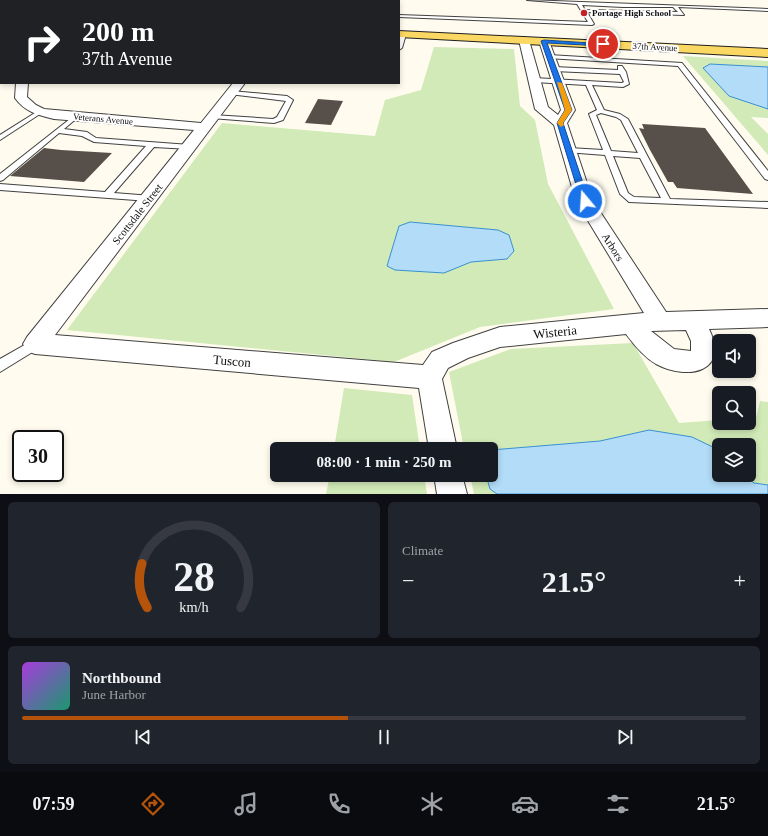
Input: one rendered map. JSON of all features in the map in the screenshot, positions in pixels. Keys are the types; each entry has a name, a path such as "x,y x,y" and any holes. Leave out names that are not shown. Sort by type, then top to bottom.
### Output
{"main road":[{"name":"37th Avenue","path":"400,32 768,53"},
{"name":"37th Avenue","path":"400,32 768,47"}],"street":[{"path":"524,40 542,109 560,123 568,110 544,41"},
{"name":"Veterans Avenue","path":"22,84 21,98 31,108 40,112 76,117 209,122"},
{"name":"Scottsdale Street","path":"35,344 235,88"},
{"name":"Arbors","path":"560,123 585,201 660,321"},
{"name":"Wisteria","path":"430,377 440,360 461,350 500,337 660,321 768,318"},
{"path":"630,324 662,355 674,360 686,362 696,361 702,356 704,348 702,339 692,320"},
{"name":"Tuscon","path":"35,344 430,377"},
{"path":"430,377 442,442"},
{"path":"449,482 452,494"}],"lane":[{"path":"529,0 623,6 690,6 768,10"},
{"path":"400,16 592,24 578,2"},
{"path":"690,6 694,3 702,2 768,5"},
{"path":"584,11 682,14 674,6"},
{"path":"549,57 680,64 768,177"},
{"path":"534,80 623,85 627,83 616,60"},
{"path":"554,69 623,72"},
{"path":"588,83 601,111"},
{"path":"209,122 274,121 280,118 290,100 235,88"},
{"path":"667,202 624,119 618,115 601,111 592,114 624,194 632,200 667,202 768,205"},
{"path":"0,138 40,112"},
{"path":"0,178 76,117"},
{"path":"0,127 12,130"},
{"path":"58,131 84,134 94,140 190,147"},
{"path":"107,195 152,144"},
{"path":"569,150 643,156"},
{"path":"0,187 150,198"},
{"path":"0,366 35,344"}],"green space":[{"path":"434,47 514,49 520,106 535,120 548,184 614,309 480,327 394,362 67,330 222,123 375,136 385,100 421,90","holes":["410,222 498,230 509,235 507,259 471,262"]},
{"path":"683,56 768,61 768,67 710,65 729,96 768,109 768,118 751,117 768,134 768,155"},
{"path":"633,343 679,423 712,421 712,430 756,430 756,418 760,401 768,402 768,485 753,482 756,482 756,438 712,438 712,447 692,437 649,430 600,441 498,449 498,442 463,442 449,372 511,349"},
{"path":"344,388 412,395 419,442 335,442"},
{"path":"329,482 425,482 427,494 326,494"},
{"path":"471,482 488,482 490,489 497,494 474,494"}],"water":[{"path":"710,64 768,67 768,109 729,96 703,68"},
{"path":"410,222 498,230 509,235 514,251 507,259 471,262 444,273 395,270 387,266 399,226"},
{"path":"649,430 692,437 712,447 712,482 753,482 768,485 768,494 497,494 490,489 488,482 498,482 498,449 600,441"}],"building":[{"path":"318,99 343,101 331,125 305,123"},
{"path":"642,124 705,128 753,194 677,188 673,182 668,182 650,150 639,128 644,129"},
{"path":"44,148 112,153 84,182 10,176"}],"slow traffic":[{"path":"559,83 568,110 560,123 561,125"}],"place":[{"name":"Portage High School","path":"584,13"}],"route":[{"path":"585,201 560,123 568,110 544,41 603,44"}]}
